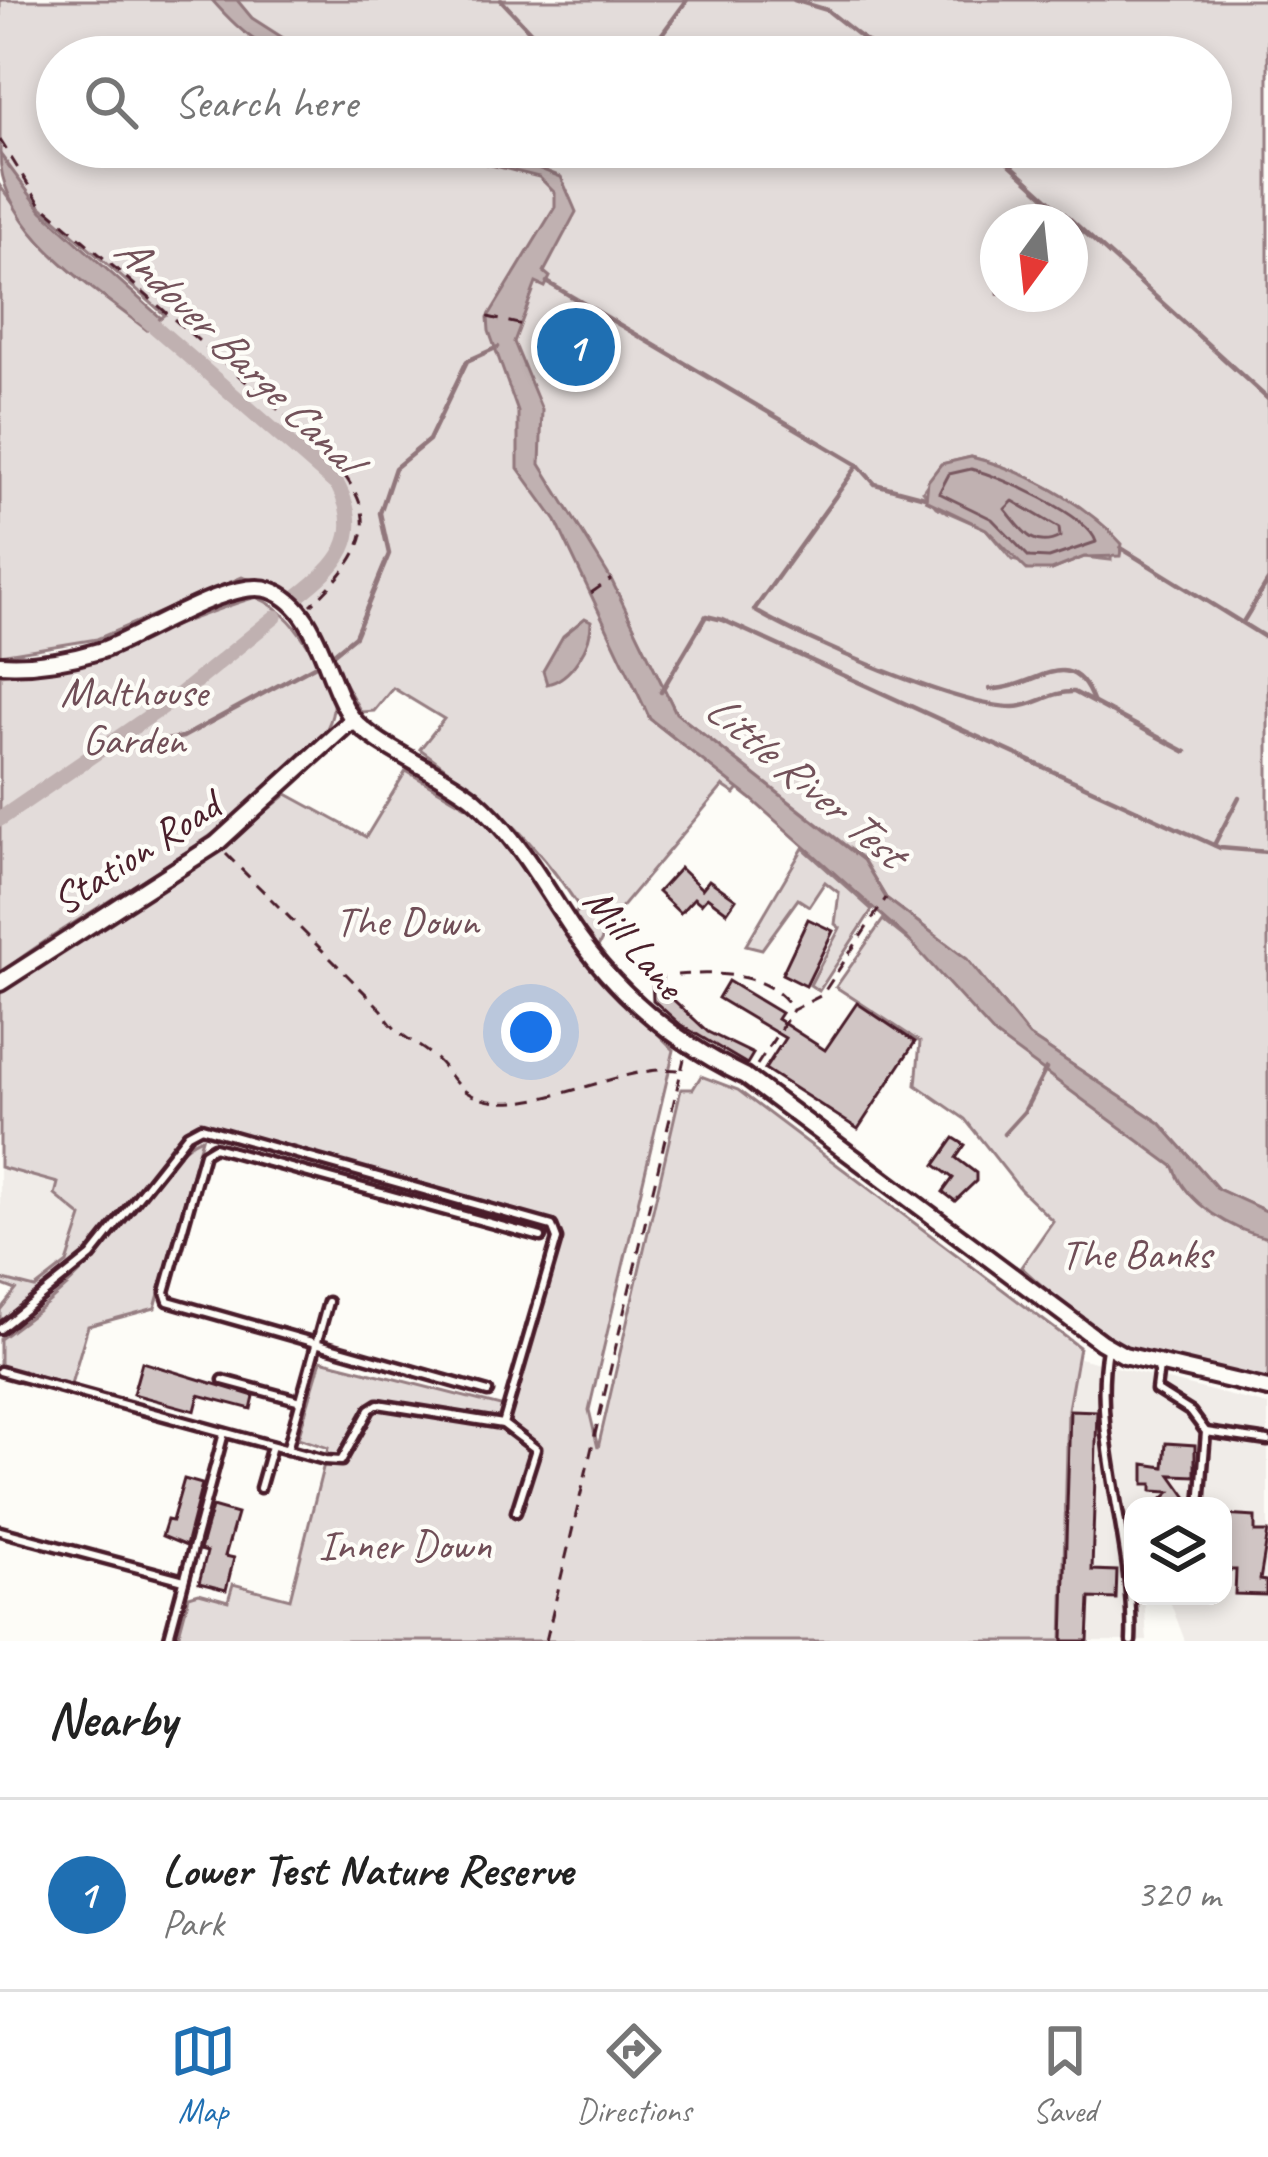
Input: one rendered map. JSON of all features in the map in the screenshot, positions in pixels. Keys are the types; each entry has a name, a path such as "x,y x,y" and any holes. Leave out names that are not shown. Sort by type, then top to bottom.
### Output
{"street":[{"path":"0,664 32,666 101,650 251,589 270,590 300,613"},
{"name":"Mill Lane","path":"300,613 353,719 472,798 512,837 614,980 690,1049 745,1076 1108,1346 1159,1365 1268,1389"},
{"name":"Station Road","path":"0,983 216,844 353,719"}],"lane":[{"path":"0,1329 91,1256 188,1134 201,1127 552,1226 557,1239 503,1424"},
{"path":"488,1392 168,1301 165,1292 208,1149 541,1238"},
{"path":"287,1450 328,1301"},
{"path":"1108,1346 1102,1381 1128,1562 1131,1641"},
{"path":"1159,1365 1156,1390 1191,1412 1206,1432 1201,1497"},
{"path":"0,1371 341,1461 352,1436 378,1404 503,1424 536,1449 516,1512"},
{"path":"223,1380 301,1401"},
{"path":"1206,1432 1268,1441"},
{"path":"168,1641 224,1433"},
{"path":"260,1488 272,1446"},
{"path":"0,1531 184,1580"}],"path":[{"path":"0,140 39,202 312,439 349,482 364,518 360,546 347,572 300,613"},
{"path":"488,317 523,325"},
{"path":"591,593 611,579"},
{"path":"216,844 382,1010 390,1026 419,1044 471,1095 509,1104 633,1073 680,1070"},
{"path":"755,1068 794,1010 822,994 886,898"},
{"path":"677,975 707,973 760,982 782,992 794,1010"},
{"path":"546,1641 680,1070 690,1049"}],"shaded area":[{"path":"0,1167 58,1184 55,1196 82,1217 67,1263 34,1288 0,1279"},
{"path":"1079,1358 1268,1405 1268,1641 1185,1641 1171,1605 1232,1605 1232,1497 1124,1497 1124,1605 1145,1605 1147,1641 1062,1641 1068,1409"}],"green space":[{"path":"0,0 1268,0 1268,1212 1218,1189 1160,1123 1029,1036 967,959 886,898 863,859 676,713 620,599 650,719 739,789 735,794 723,786 614,916 597,949 574,918 579,907 526,838 420,749 444,719 393,688 374,711 361,712 312,626 313,613 285,590 242,577 97,639 0,655 0,186 50,245 147,329 165,315 14,183 0,155","holes":["971,457 1009,469 1082,509 1113,534 1111,560 1084,557 1052,570 1012,560 986,529 936,507 923,491 941,464"]},
{"name":"Malthouse Garden","path":"256,597 296,629 329,684 332,715 315,747 237,817 0,974 0,675 101,653"},
{"path":"406,771 471,809 504,837 596,972 674,1050 589,1410 598,1448 681,1089 693,1089 701,1076 738,1090 1079,1347 1068,1409 1062,1641 177,1641 189,1596 199,1593 228,1601 233,1584 290,1599 328,1448 298,1438 321,1360 508,1408 557,1239 552,1226 201,1127 188,1134 90,1251 0,1324 0,1310 16,1290 0,1284 0,1279 35,1288 67,1263 82,1217 55,1195 58,1183 0,1167 0,993 182,872 287,794 366,837"},
{"path":"803,848 872,910 819,991 810,985 840,928 835,924 839,893 825,882 809,906 798,899 762,949 746,945"},
{"name":"The Banks","path":"883,920 1130,1118 1205,1202 1268,1236 1268,1382 1168,1363 1136,1351 1084,1320 1021,1267 1053,1221 1020,1189 965,1119 916,1085 920,1042 836,987"},
{"path":"202,1138 155,1308 88,1326 71,1384 0,1366 0,1339 82,1272 159,1174"}],"water":[{"path":"212,0 237,0 252,18 280,36 250,36"},
{"path":"0,154 42,211 161,318 147,330 52,254 15,208 4,182"},
{"path":"503,168 538,168 561,177 576,212 544,272 550,277 545,287 536,283 514,342 542,410 540,464 611,579 676,713 863,860 886,898 967,959 1029,1036 1160,1123 1218,1189 1268,1212 1268,1238 1212,1213 1189,1193 1174,1167 996,1036 906,937 750,798 650,719 556,521 518,468 518,412 489,331 488,317 555,207 555,193 539,177"},
{"path":"971,457 1012,470 1072,501 1122,544 1120,556 1084,557 1052,570 1027,570 986,529 926,500 928,481 941,464"},
{"path":"585,618 591,621 584,650 572,668 547,684 543,671 563,636"}],"building":[{"path":"680,868 702,889 709,880 736,899 727,912 707,897 701,904 694,898 680,913 658,892"},
{"path":"808,919 833,931 806,986 782,974"},
{"path":"652,977 662,977 663,990 708,1032 753,1054 747,1064 681,1025 653,1000"},
{"path":"728,981 781,1013 777,1019 825,1050 857,1003 915,1042 858,1129 765,1069 785,1038 718,998"},
{"path":"954,1138 965,1145 956,1158 976,1173 976,1181 955,1201 943,1192 953,1178 935,1165"},
{"path":"142,1362 254,1396 251,1409 199,1395 195,1411 133,1394"},
{"path":"1070,1410 1097,1411 1092,1570 1117,1571 1116,1599 1090,1598 1088,1641 1063,1641"},
{"path":"1166,1443 1195,1445 1195,1476 1171,1475 1187,1497 1165,1497 1170,1492 1152,1491 1152,1484 1144,1484 1144,1464 1164,1467"},
{"path":"184,1479 202,1484 186,1546 162,1536 167,1520 172,1521"},
{"path":"212,1507 237,1514 225,1556 234,1558 226,1590 199,1583 207,1552 200,1550"},
{"path":"1232,1516 1255,1517 1255,1532 1268,1532 1260,1580 1266,1581 1266,1595 1235,1594 1236,1570 1232,1570"}],"waterway":[{"path":"501,0 534,36"},
{"path":"660,36 687,0"},
{"path":"794,0 827,10 860,36"},
{"path":"1014,168 1268,399"},
{"path":"547,282 858,465 875,484 925,497"},
{"name":"Andover Barge Canal","path":"139,313 338,486 346,504 348,535 335,561 298,596"},
{"path":"329,657 355,636 389,554 380,513 395,468 429,440 467,361 498,347"},
{"path":"858,465 754,610 843,654 956,696 1013,707 1074,692 1186,752"},
{"path":"1121,548 1268,639"},
{"path":"1243,622 1268,581"},
{"path":"661,692 706,616 723,620 1220,848 1268,852"},
{"name":"Andover Barge Canal","path":"0,819 173,700 275,617"},
{"path":"100,752 183,737 314,666"},
{"path":"990,689 1062,671 1084,683 1093,701"},
{"path":"1214,845 1239,797"},
{"path":"1004,1134 1024,1112 1046,1069"}],"place":[{"name":"Lower Test Nature Reserve","path":"576,347"}],"water label":[{"name":"Little River Test","path":"806,779"}],"park label":[{"name":"The Down","path":"407,920"},
{"name":"Inner Down","path":"405,1544"}]}
